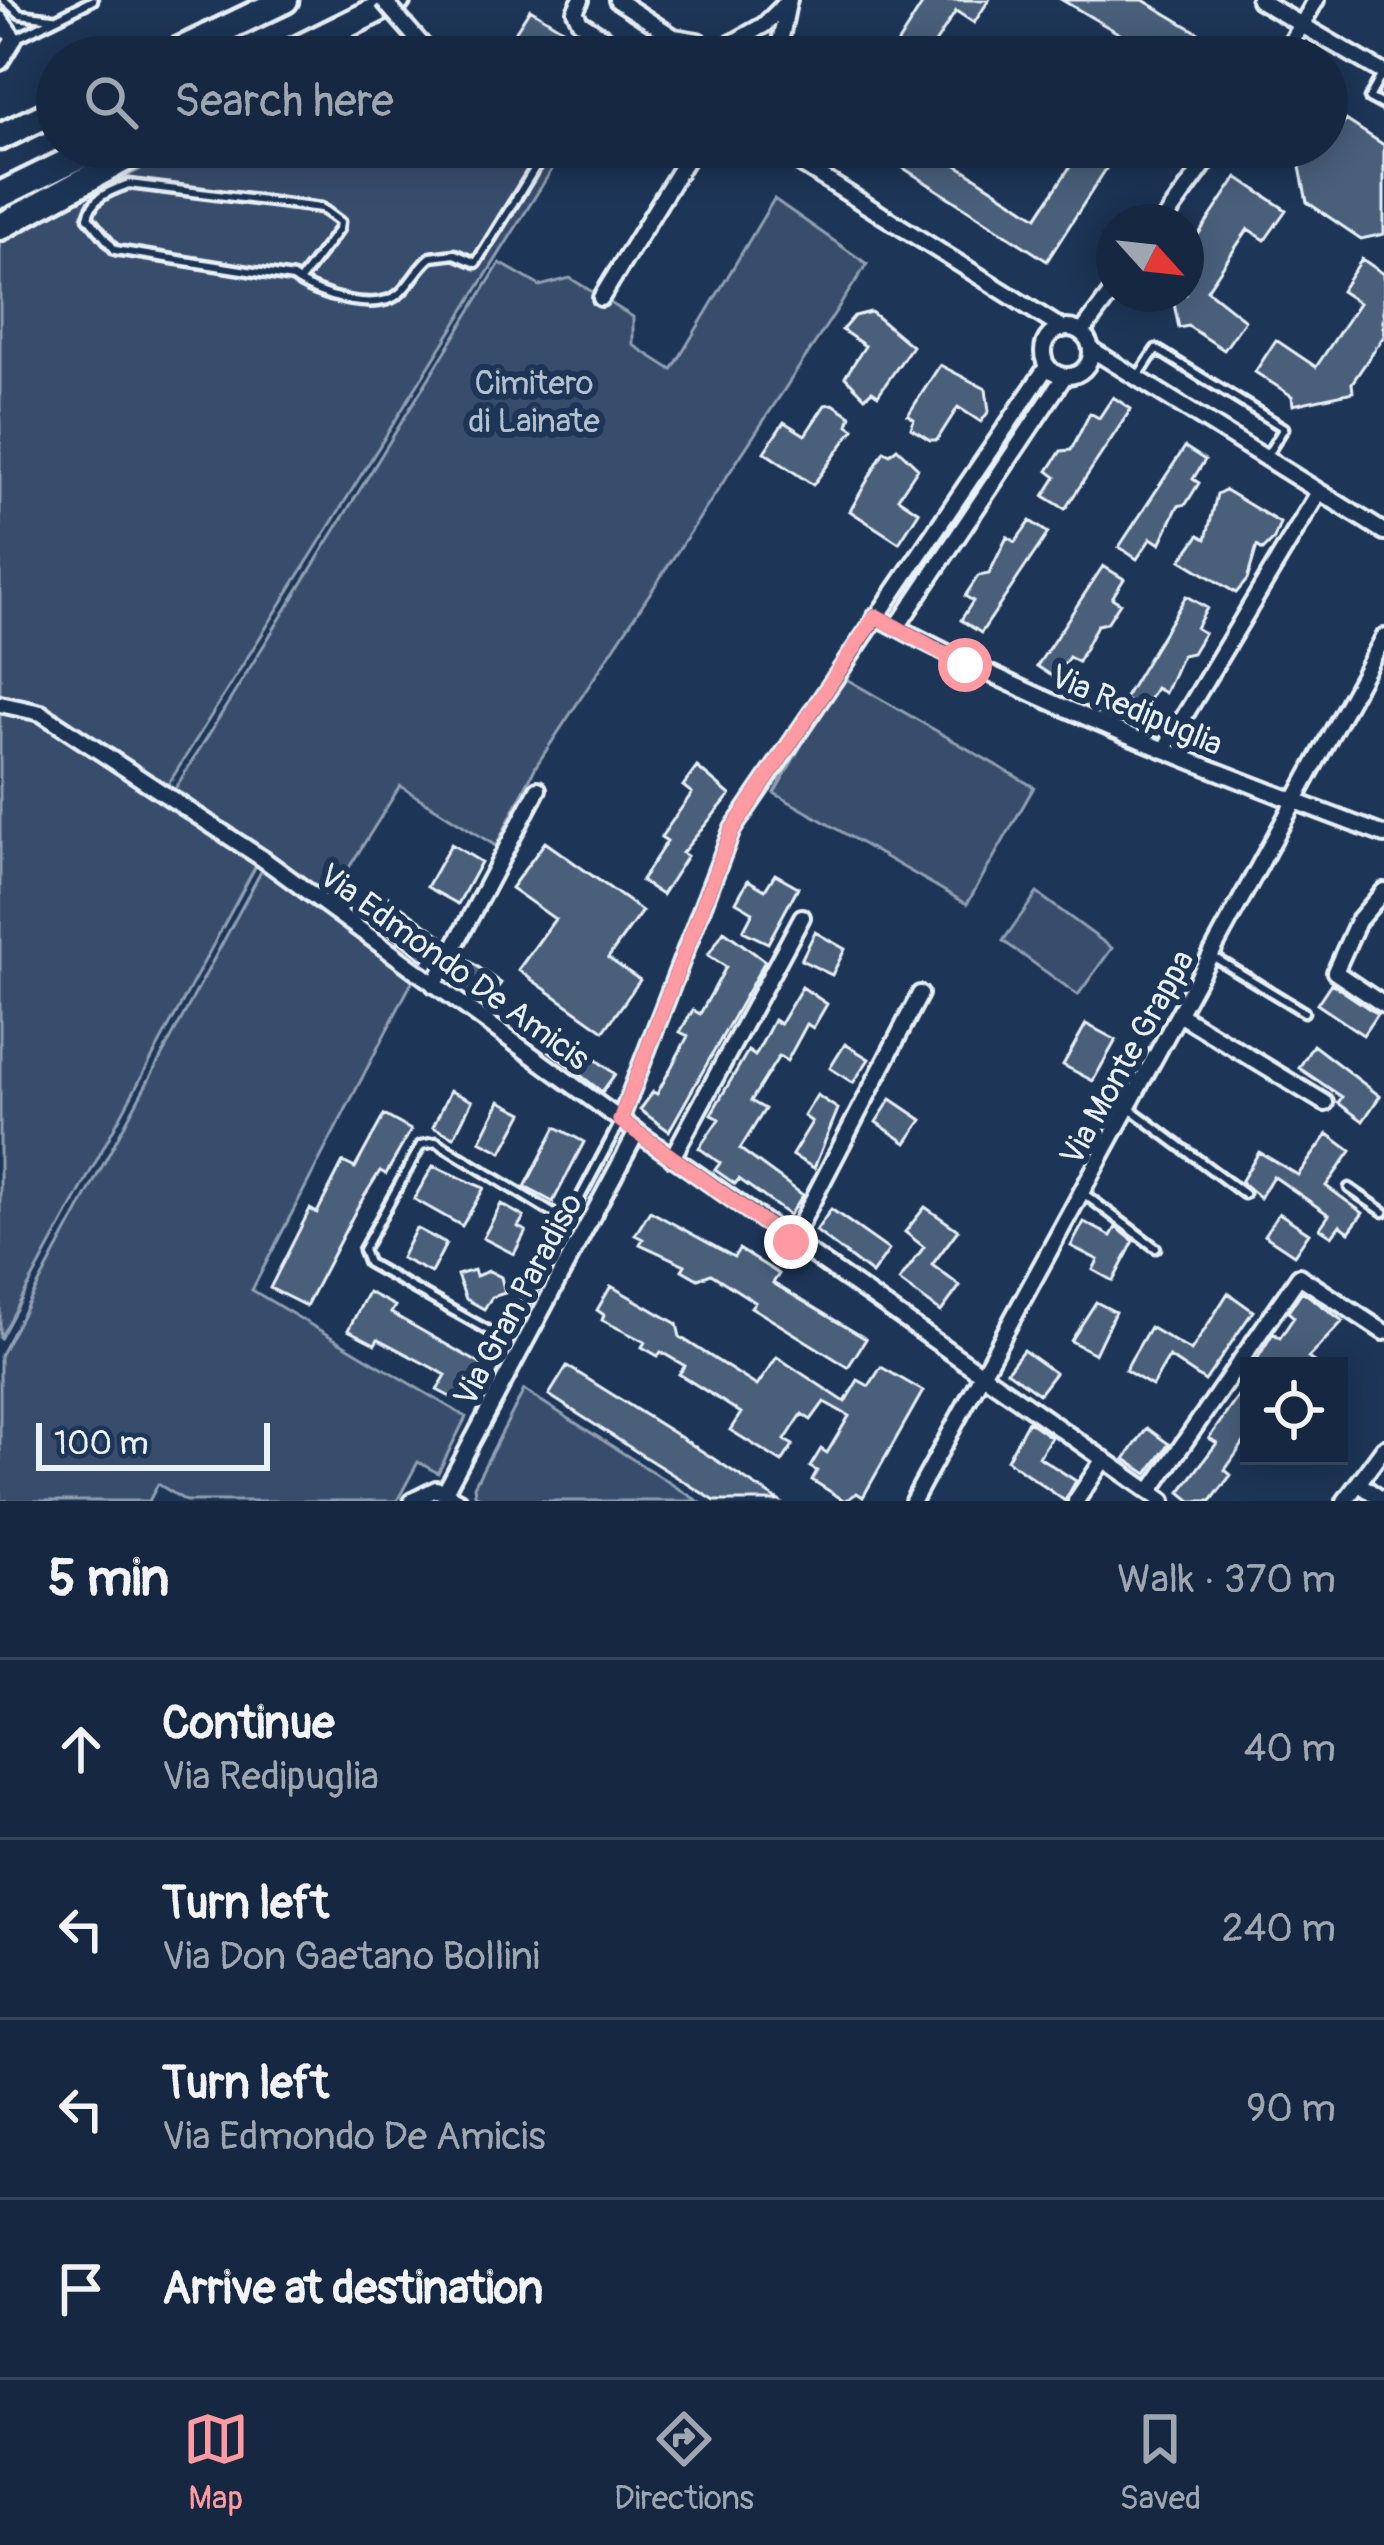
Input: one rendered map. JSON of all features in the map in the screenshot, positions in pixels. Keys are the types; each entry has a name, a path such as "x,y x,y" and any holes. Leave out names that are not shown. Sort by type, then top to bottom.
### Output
{"highway":[{"path":"210,36 285,0"},
{"path":"324,36 397,0"},
{"path":"0,137 36,120"},
{"path":"0,195 55,168"},
{"path":"0,227 108,168"}],"street":[{"path":"382,0 414,36"},
{"path":"581,0 575,11 580,22 602,36"},
{"path":"617,0 672,36"},
{"path":"745,36 789,0"},
{"path":"779,36 789,0"},
{"path":"1259,0 1320,36"},
{"path":"1295,36 1316,0"},
{"path":"0,19 14,39 0,62"},
{"path":"1348,52 1384,73"},
{"path":"601,298 681,168"},
{"path":"813,168 1029,308 1056,333 1083,331 1097,312"},
{"path":"1176,204 1202,168"},
{"path":"1083,331 1091,349 1383,529"},
{"path":"620,1120 732,830 1046,368 1043,350 1056,333"},
{"path":"897,627 1064,377 1084,367 1091,349"},
{"path":"1046,368 1064,377"},
{"path":"1165,750 1319,492"},
{"name":"Via Redipuglia","path":"876,616 965,665 1384,835"},
{"name":"Via Monte Grappa","path":"913,1501 1384,637"},
{"name":"Via Edmondo De Amicis","path":"0,704 41,713 155,786 672,1158 1156,1496"},
{"path":"434,985 538,789"},
{"path":"1384,891 1358,921 1335,971 1384,1004"},
{"path":"672,1158 802,917"},
{"path":"791,1242 920,994"},
{"path":"1180,1015 1325,1103"},
{"name":"Via Gran Paradiso","path":"445,1492 637,1132"},
{"path":"1156,1496 1299,1276 1384,1332"},
{"path":"1345,1501 1384,1448"},
{"path":"1076,1501 1104,1459"},
{"path":"1358,1483 1384,1501"},
{"path":"412,1501 427,1490 445,1492 460,1501"}],"lane":[{"path":"4,0 20,14 56,18"},
{"path":"14,39 93,0"},
{"path":"1384,73 1369,98 1384,106"},
{"path":"298,282 339,229 340,222 321,208 129,184 102,194 90,208 88,217 98,234 115,250 298,282 311,292 384,302 401,292 431,256 455,254 476,263 535,168"},
{"path":"1138,377 1156,349 1284,428 1265,458"},
{"path":"1212,956 1304,1012"},
{"path":"1129,1108 1244,1194"},
{"path":"567,1222 436,1142 421,1145 363,1250 368,1263 491,1332 504,1334 567,1222 620,1120"},
{"path":"1349,1188 1384,1212"},
{"path":"1083,1193 1156,1248"}],"green space":[{"path":"143,168 553,168 161,796 258,862 0,1339 0,241"},
{"name":"Cimitero di Lainate","path":"774,199 867,264 536,766 496,846 400,786 330,898 175,789 500,263 540,286 570,278 633,317 633,345 672,370"},
{"path":"841,676 1034,787 967,904 774,793"},
{"path":"264,866 415,976 252,1290 466,1417 438,1473 418,1462 397,1501 186,1501 158,1484 149,1501 0,1501 0,1356"},
{"path":"1037,893 1112,948 1078,995 1003,941"},
{"path":"524,1390 698,1501 486,1501 475,1494 474,1486"}],"building":[{"path":"925,0 989,0 974,23 956,11 940,36 902,36"},
{"path":"1062,0 1143,0 1204,36 1123,36"},
{"path":"530,9 574,36 513,36"},
{"path":"1348,121 1384,145 1384,234 1361,239 1307,202 1300,168 1348,168"},
{"path":"903,168 961,168 1037,217 1069,168 1107,168 1047,261"},
{"path":"1237,177 1286,210 1265,240 1248,229 1207,290 1245,320 1224,350 1188,326 1179,328 1176,312 1204,312 1204,226"},
{"path":"1362,259 1384,274 1384,336 1352,383 1353,392 1293,405 1292,396 1255,372 1276,340 1316,367 1359,303 1341,291"},
{"path":"871,312 912,346 878,395 872,391 865,397 845,377 865,346 842,330 854,316"},
{"path":"940,365 986,389 989,411 981,422 958,407 937,440 930,440 911,428 914,419 908,415"},
{"path":"1113,397 1131,409 1065,509 1044,496 1056,477 1048,471 1061,451 1071,450 1090,413 1099,418"},
{"path":"833,404 851,416 848,425 854,429 813,485 764,452 784,422 805,435 825,405"},
{"path":"1185,447 1205,460 1193,479 1199,483 1186,504 1178,506 1160,544 1151,538 1137,559 1119,547"},
{"path":"897,448 918,468 898,498 919,512 899,543 850,511 884,451 890,454"},
{"path":"1225,490 1280,523 1263,550 1257,546 1247,580 1236,593 1181,560 1199,535 1206,539 1217,494"},
{"path":"1030,521 1048,533 981,633 961,620 973,601 965,596 978,576 989,574 1007,537 1015,542"},
{"path":"1103,566 1124,579 1112,598 1120,603 1107,623 1097,625 1078,662 1069,657 1055,678 1037,666"},
{"path":"1186,596 1207,608 1196,628 1204,633 1192,653 1182,655 1165,693 1156,688 1143,710 1124,699"},
{"path":"697,767 730,795 682,853 687,856 662,895 641,881 667,841 661,837 692,793 683,786"},
{"path":"545,842 642,911 608,958 640,980 604,1031 518,970 555,919 511,888"},
{"path":"451,844 481,862 458,904 427,887"},
{"path":"775,874 798,887 768,943 743,931 753,912 736,902 748,880 765,890"},
{"path":"387,896 441,935 423,960 369,919"},
{"path":"724,931 765,961 669,1131 640,1110 653,1092 657,1094 688,1036 680,1032 693,1010 700,1014 726,967 708,955"},
{"path":"815,932 845,949 832,975 801,960"},
{"path":"464,957 501,983 488,1001 451,976"},
{"path":"1331,983 1377,1014 1363,1035 1317,1004"},
{"path":"802,987 827,1004 813,1028 807,1024 787,1061 779,1056 751,1101 765,1109 740,1149 803,1195 789,1215 739,1179 735,1184 715,1170 720,1163 699,1148 719,1119 711,1114 748,1051 755,1056 774,1020 780,1024"},
{"path":"1086,1024 1116,1040 1093,1081 1063,1065"},
{"path":"561,1033 615,1074 602,1092 549,1051"},
{"path":"845,1044 869,1059 853,1083 830,1068"},
{"path":"1313,1045 1380,1096 1363,1121 1338,1103 1342,1097 1299,1068"},
{"path":"450,1091 472,1101 454,1137 433,1127"},
{"path":"817,1095 838,1109 814,1168 792,1155 812,1122 804,1116"},
{"path":"891,1099 922,1120 906,1143 876,1122"},
{"path":"500,1101 523,1113 502,1152 480,1141"},
{"path":"384,1115 411,1130 386,1174 380,1171 357,1208 306,1306 270,1288 310,1209 317,1213 343,1162 355,1168"},
{"path":"556,1127 584,1142 553,1202 525,1187"},
{"path":"1328,1134 1351,1151 1326,1186 1363,1213 1349,1232 1340,1225 1332,1236 1320,1228 1329,1215 1273,1176 1260,1198 1241,1182 1259,1152 1298,1175"},
{"path":"433,1166 484,1188 462,1226 414,1199"},
{"path":"501,1204 524,1217 518,1227 526,1231 514,1254 483,1238"},
{"path":"925,1207 958,1230 932,1265 960,1286 941,1312 899,1281 924,1247 905,1232"},
{"path":"831,1209 889,1250 872,1274 816,1231"},
{"path":"650,1211 734,1257 739,1249 779,1274 773,1283 866,1339 848,1367 751,1307 755,1302 711,1274 698,1279 682,1270 685,1265 640,1244 643,1239 635,1235"},
{"path":"1279,1213 1309,1233 1294,1255 1264,1235"},
{"path":"1084,1222 1111,1236 1116,1227 1134,1241 1113,1281 1093,1270 1098,1260 1071,1246"},
{"path":"416,1228 446,1244 431,1273 401,1258"},
{"path":"474,1270 476,1276 489,1271 501,1277 505,1293 492,1297 484,1309 466,1299 457,1275"},
{"path":"611,1286 677,1324 680,1337 757,1386 777,1357 845,1402 858,1380 869,1386 881,1367 923,1391 863,1497 857,1493 845,1501 812,1480 817,1471 810,1467 821,1449 827,1453 849,1416 824,1402 811,1420 802,1414 785,1440 793,1445 782,1462 730,1430 741,1413 679,1374 685,1366 661,1352 658,1356 642,1347 645,1342 602,1320 604,1315 597,1310"},
{"path":"1302,1291 1343,1321 1309,1357 1258,1357 1273,1333 1280,1338 1294,1317 1288,1312"},
{"path":"368,1292 395,1306 391,1313 484,1366 464,1404 437,1390 446,1375 378,1339 375,1344 348,1330"},
{"path":"1228,1293 1253,1311 1205,1381 1169,1357 1152,1386 1125,1370 1150,1327 1191,1351"},
{"path":"1096,1302 1115,1312 1095,1354 1071,1341"},
{"path":"1023,1350 1055,1373 1039,1394 1007,1371"},
{"path":"567,1366 779,1501 715,1501 648,1459 549,1395"},
{"path":"1240,1394 1240,1448 1225,1470 1231,1475 1211,1501 1191,1501 1180,1492 1217,1443 1209,1438"},
{"path":"1028,1421 1051,1437 1039,1457 1076,1481 1065,1501 1007,1460"},
{"path":"1147,1428 1169,1444 1147,1474 1125,1459"}],"route":[{"path":"791,1242 620,1120 732,830 860,637 876,616 965,665"}]}
